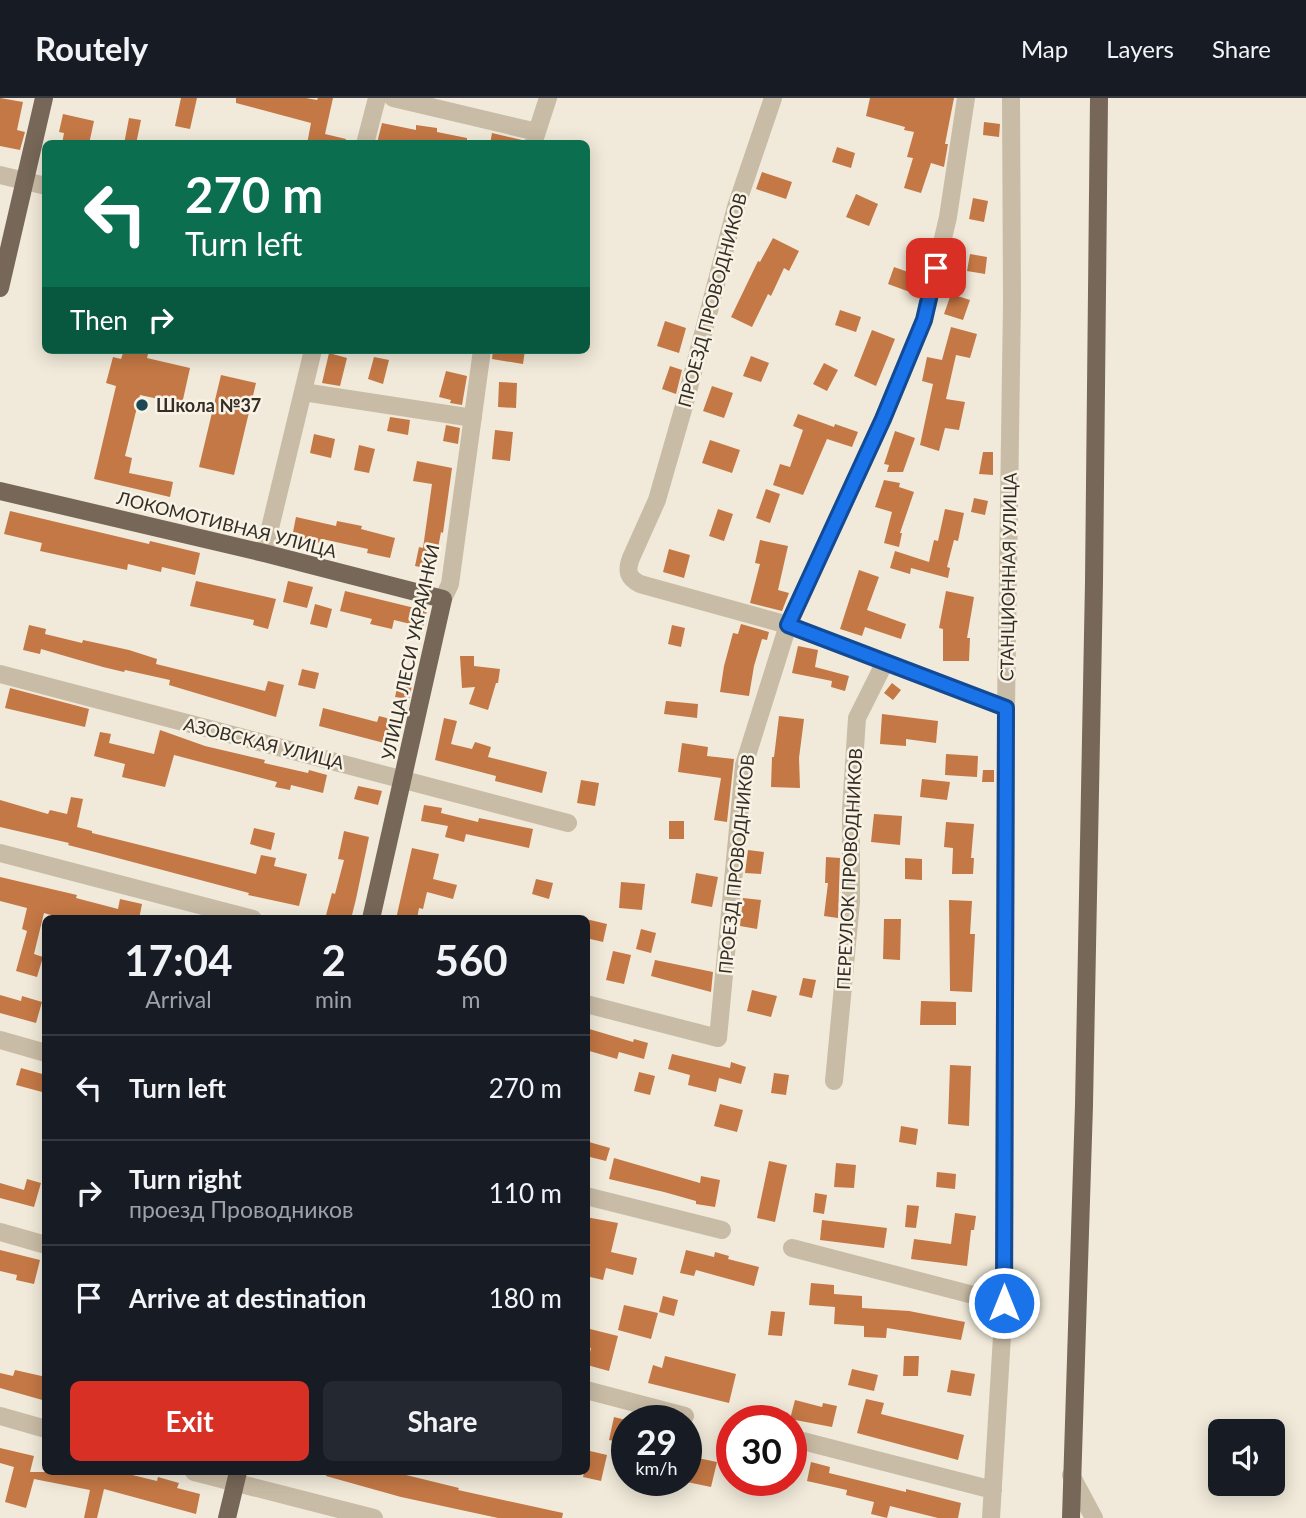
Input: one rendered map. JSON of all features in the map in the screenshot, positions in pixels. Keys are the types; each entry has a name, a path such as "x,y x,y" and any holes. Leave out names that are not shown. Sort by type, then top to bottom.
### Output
{"main road":[{"path":"0,288 44,98"},
{"path":"1071,1518 1084,1091 1094,582 1099,98"},
{"name":"ЛОКОМОТИВНАЯ УЛИЦА","path":"0,491 443,599"},
{"name":"УЛИЦА ЛЕСИ УКРАИНКИ","path":"372,915 443,599"},
{"path":"227,1518 237,1478"}],"street":[{"path":"366,140 377,98"},
{"path":"393,98 535,138 548,98"},
{"name":"ПРОЕЗД ПРОВОДНИКОВ","path":"773,98 736,207 657,500 628,567 632,580 788,625"},
{"name":"ПРОЕЗД ПРОВОДНИКОВ","path":"590,1005 718,1038 744,765 788,625 883,419 924,320 948,217 966,98"},
{"name":"СТАНЦИОННАЯ УЛИЦА","path":"991,1518 1004,1303 1006,708 1012,302 1011,98"},
{"path":"0,175 42,185"},
{"path":"264,554 312,354"},
{"name":"УЛИЦА ЛЕСИ УКРАИНКИ","path":"443,599 450,583 481,354"},
{"path":"303,392 473,418"},
{"path":"788,625 1006,708"},
{"name":"ПЕРЕУЛОК ПРОВОДНИКОВ","path":"834,1081 851,902 851,810 857,718 886,662"},
{"name":"АЗОВСКАЯ УЛИЦА","path":"0,674 568,823"},
{"path":"0,853 238,915"},
{"path":"0,1040 42,1052"},
{"path":"590,1197 722,1230"},
{"path":"0,1232 42,1244"},
{"path":"792,1248 1004,1303"},
{"path":"590,1391 643,1405"},
{"path":"0,1416 42,1428"},
{"path":"807,1442 993,1490"},
{"path":"216,1475 237,1478 374,1518"},
{"path":"1072,1475 1094,1518"}],"building":[{"path":"0,98 23,102 17,130 25,132 20,150 0,146"},
{"path":"181,98 197,98 190,129 175,126"},
{"path":"236,98 333,98 325,134 346,140 308,140 311,123 236,103"},
{"path":"870,98 954,98 945,144 948,144 944,167 931,163 921,193 904,188 913,158 907,157 914,132 866,116"},
{"path":"63,114 94,121 90,140 63,140 64,133 59,132"},
{"path":"129,118 141,120 137,140 125,140"},
{"path":"984,122 1000,124 999,137 983,135"},
{"path":"382,123 416,130 416,125 437,128 437,132 467,138 467,140 378,140"},
{"path":"492,133 522,140 491,140"},
{"path":"837,147 855,153 851,168 832,162"},
{"path":"762,172 792,182 786,199 756,189"},
{"path":"856,194 878,204 869,226 846,217"},
{"path":"973,198 988,201 984,222 969,219"},
{"path":"773,238 799,251 789,271 784,268 752,327 731,317 758,261 760,262"},
{"path":"970,254 987,257 985,274 967,271"},
{"path":"894,267 922,277 918,295 888,284"},
{"path":"951,294 970,300 963,320 944,314"},
{"path":"840,310 861,317 856,332 835,325"},
{"path":"665,321 686,328 679,353 657,346"},
{"path":"951,327 977,334 970,358 956,355 946,399 965,402 959,430 945,428 939,451 920,445 933,384 922,381 927,357 942,360"},
{"path":"872,330 895,339 876,386 854,376"},
{"path":"123,354 148,354 147,358 190,368 182,404 140,395 125,456 132,458 129,473 173,482 170,497 94,479 116,386 106,383 113,357 121,359"},
{"path":"329,354 347,358 340,386 322,383"},
{"path":"493,354 524,354 523,364 492,359"},
{"path":"751,356 769,363 761,382 743,376"},
{"path":"374,357 389,360 383,384 368,379"},
{"path":"824,363 838,370 827,391 813,384"},
{"path":"670,366 682,370 676,394 662,389"},
{"path":"446,371 467,376 462,405 439,397"},
{"path":"221,375 256,383 234,475 199,467"},
{"path":"499,382 517,383 516,408 498,407"},
{"path":"712,386 733,393 724,418 703,411"},
{"path":"798,414 834,427 835,424 858,432 852,447 827,439 803,495 773,485 780,464 790,467 803,430 793,426"},
{"path":"390,417 410,420 408,435 387,431"},
{"path":"446,425 460,428 458,444 443,441"},
{"path":"495,430 513,432 510,461 492,459"},
{"path":"895,431 915,438 903,472 887,472 889,465 884,464"},
{"path":"314,434 335,439 331,458 310,453"},
{"path":"710,440 740,450 732,473 702,463"},
{"path":"359,445 375,449 369,473 354,470"},
{"path":"983,452 993,452 993,475 979,474"},
{"path":"417,461 452,468 443,533 441,532 434,570 415,566 419,547 423,548 432,484 413,481"},
{"path":"884,480 900,483 899,487 914,492 900,533 899,547 884,543 892,512 875,507"},
{"path":"766,489 780,494 770,523 756,518"},
{"path":"974,498 988,501 985,515 971,512"},
{"path":"718,509 733,514 724,541 709,536"},
{"path":"945,509 964,513 958,541 954,540 947,567 950,568 948,578 911,568 910,574 890,568 895,551 929,562 934,540 938,541"},
{"path":"10,511 149,544 150,541 200,553 195,575 162,567 161,572 128,564 127,570 40,551 42,543 4,534"},
{"path":"296,517 336,526 337,521 362,526 361,529 395,538 390,558 367,553 368,549 322,539 321,543 292,537"},
{"path":"760,540 788,546 778,590 789,593 782,611 750,603 760,564 755,563"},
{"path":"669,549 690,555 684,578 663,572"},
{"path":"859,570 879,577 867,610 906,624 901,639 865,627 862,636 840,629"},
{"path":"196,581 276,599 268,629 253,625 254,620 190,606"},
{"path":"288,581 313,587 307,608 283,602"},
{"path":"345,591 427,611 423,627 394,620 392,629 370,624 372,619 340,611"},
{"path":"946,591 974,597 967,638 970,638 969,661 943,661 943,629 939,628"},
{"path":"315,604 332,609 327,628 310,624"},
{"path":"741,624 769,632 767,640 762,639 749,696 720,692 733,633 738,634"},
{"path":"29,625 46,629 45,634 129,650 157,659 156,664 265,691 268,681 284,685 276,717 169,685 170,680 103,667 41,649 40,654 23,650"},
{"path":"672,625 685,628 681,647 668,644"},
{"path":"798,646 818,650 815,667 849,676 845,691 831,687 832,681 792,673"},
{"path":"460,656 474,656 474,666 500,669 488,710 469,704 475,687 462,688"},
{"path":"302,669 319,673 315,689 298,685"},
{"path":"399,679 413,681 409,699 395,697"},
{"path":"892,683 901,690 893,700 884,693"},
{"path":"10,688 89,709 85,727 5,708"},
{"path":"666,701 698,704 697,718 664,714"},
{"path":"323,708 377,722 379,716 394,720 388,744 319,726"},
{"path":"882,714 938,721 936,743 906,739 906,746 880,744"},
{"path":"779,716 804,719 799,758 800,788 771,787 772,757"},
{"path":"444,718 457,721 451,744 472,749 475,742 491,747 488,757 547,772 542,793 495,781 496,776 435,760"},
{"path":"160,730 205,746 265,760 264,763 327,775 323,793 291,785 290,790 275,787 277,782 174,755 165,787 122,777 125,764 94,756 100,732 111,734 109,743 154,754"},
{"path":"682,743 708,747 707,756 734,759 727,822 714,820 721,778 678,772"},
{"path":"946,754 978,756 977,777 945,775"},
{"path":"983,770 994,770 994,782 982,782"},
{"path":"922,779 950,782 947,800 920,797"},
{"path":"581,780 599,783 595,806 577,803"},
{"path":"358,786 382,791 378,805 354,799"},
{"path":"71,797 83,799 77,827 92,833 256,874 261,855 276,858 274,866 307,874 299,906 248,895 249,893 68,845 69,843 0,827 0,800 48,814 50,810 67,814"},
{"path":"424,805 442,808 441,813 478,822 479,818 533,829 529,848 466,834 464,842 445,837 448,826 421,821"},
{"path":"874,814 902,816 900,845 871,842"},
{"path":"669,821 684,821 684,839 669,839"},
{"path":"946,822 974,824 971,858 974,858 973,874 952,874 953,848 944,847"},
{"path":"254,828 275,833 271,850 250,844"},
{"path":"344,831 369,837 352,915 326,915 344,860 338,859"},
{"path":"412,848 439,854 433,879 457,885 453,899 427,892 423,909 419,908 418,915 397,915"},
{"path":"748,850 764,852 761,874 745,873"},
{"path":"826,857 840,858 838,918 824,916 828,883 825,883"},
{"path":"905,858 922,859 922,880 905,879"},
{"path":"696,873 718,877 712,907 691,903"},
{"path":"0,877 77,895 76,898 118,909 120,899 142,904 140,915 44,913 34,954 42,957 37,977 16,971 27,931 22,929 27,908 0,901"},
{"path":"536,879 553,883 549,899 532,894"},
{"path":"621,882 645,884 642,910 619,908"},
{"path":"743,898 761,900 757,929 740,926"},
{"path":"949,900 972,901 970,934 975,934 972,992 950,991"},
{"path":"884,919 901,919 900,960 883,959"},
{"path":"590,920 607,924 603,942 590,939"},
{"path":"641,929 656,933 651,953 636,949"},
{"path":"613,951 631,955 624,984 606,980"},
{"path":"655,960 713,972 711,992 651,976"},
{"path":"803,978 816,980 812,998 799,995"},
{"path":"752,990 777,996 771,1017 747,1011"},
{"path":"0,995 21,1001 22,996 42,1002 36,1023 0,1013"},
{"path":"921,1001 956,1002 956,1025 920,1025"},
{"path":"590,1029 633,1042 634,1039 648,1043 644,1059 619,1052 617,1059 590,1051"},
{"path":"672,1054 730,1068 731,1062 746,1067 741,1084 719,1078 716,1092 688,1085 690,1075 668,1069"},
{"path":"950,1065 971,1066 969,1126 948,1124"},
{"path":"21,1068 42,1074 42,1092 16,1085"},
{"path":"639,1072 655,1076 650,1095 634,1091"},
{"path":"774,1073 789,1075 786,1095 771,1093"},
{"path":"720,1104 743,1110 737,1132 714,1126"},
{"path":"901,1126 918,1129 916,1145 899,1142"},
{"path":"590,1142 610,1148 606,1161 590,1157"},
{"path":"614,1158 700,1183 701,1176 720,1180 715,1207 609,1179"},
{"path":"769,1161 787,1165 775,1222 757,1218"},
{"path":"836,1163 856,1165 854,1188 834,1187"},
{"path":"937,1172 956,1174 955,1189 936,1187"},
{"path":"27,1179 41,1183 34,1207 0,1198 0,1183 24,1190"},
{"path":"815,1193 827,1195 824,1214 813,1212"},
{"path":"907,1205 919,1206 916,1228 905,1227"},
{"path":"955,1213 976,1216 974,1230 971,1230 967,1266 911,1259 914,1239 951,1244"},
{"path":"590,1218 618,1223 611,1252 637,1258 633,1275 606,1268 603,1280 590,1277"},
{"path":"822,1220 887,1228 884,1248 820,1240"},
{"path":"0,1250 40,1260 34,1284 16,1280 17,1275 0,1271"},
{"path":"686,1250 714,1257 715,1252 729,1256 728,1259 759,1267 754,1286 696,1270 694,1276 680,1273"},
{"path":"811,1283 834,1285 834,1294 862,1296 862,1308 909,1311 965,1322 961,1340 887,1328 886,1338 864,1337 864,1326 834,1324 835,1307 809,1305"},
{"path":"663,1296 678,1300 674,1316 659,1312"},
{"path":"624,1305 658,1313 651,1339 618,1330"},
{"path":"771,1311 785,1312 782,1336 768,1335"},
{"path":"590,1329 618,1336 609,1371 590,1366"},
{"path":"665,1356 736,1374 729,1403 648,1383 653,1365 662,1368"},
{"path":"904,1356 919,1356 918,1376 903,1376"},
{"path":"852,1369 878,1375 874,1391 848,1385"},
{"path":"15,1370 42,1376 42,1400 0,1388 0,1373 13,1376"},
{"path":"951,1370 975,1374 971,1396 947,1392"},
{"path":"866,1399 884,1403 881,1414 964,1435 958,1460 857,1433"},
{"path":"795,1400 822,1407 823,1403 837,1406 832,1427 807,1422 807,1405 794,1405"},
{"path":"0,1448 34,1456 30,1472 42,1472 42,1475 132,1475 157,1481 158,1477 179,1483 177,1488 200,1494 196,1514 104,1489 97,1518 84,1518 90,1490 34,1479 26,1508 5,1502 14,1467 0,1463"},
{"path":"590,1451 607,1455 601,1481 583,1477 590,1475"},
{"path":"702,1459 716,1462 711,1487 702,1485"},
{"path":"811,1462 830,1467 829,1473 961,1503 958,1518 938,1518 890,1506 887,1518 871,1514 874,1502 846,1495 847,1490 807,1481"},
{"path":"406,1475 459,1488 458,1490 563,1513 562,1518 498,1518 401,1497 326,1476"}],"place":[{"name":"Школа №37","path":"142,405"}],"route":[{"path":"936,268 924,320 883,419 788,625 1006,708 1004,1303"}]}
